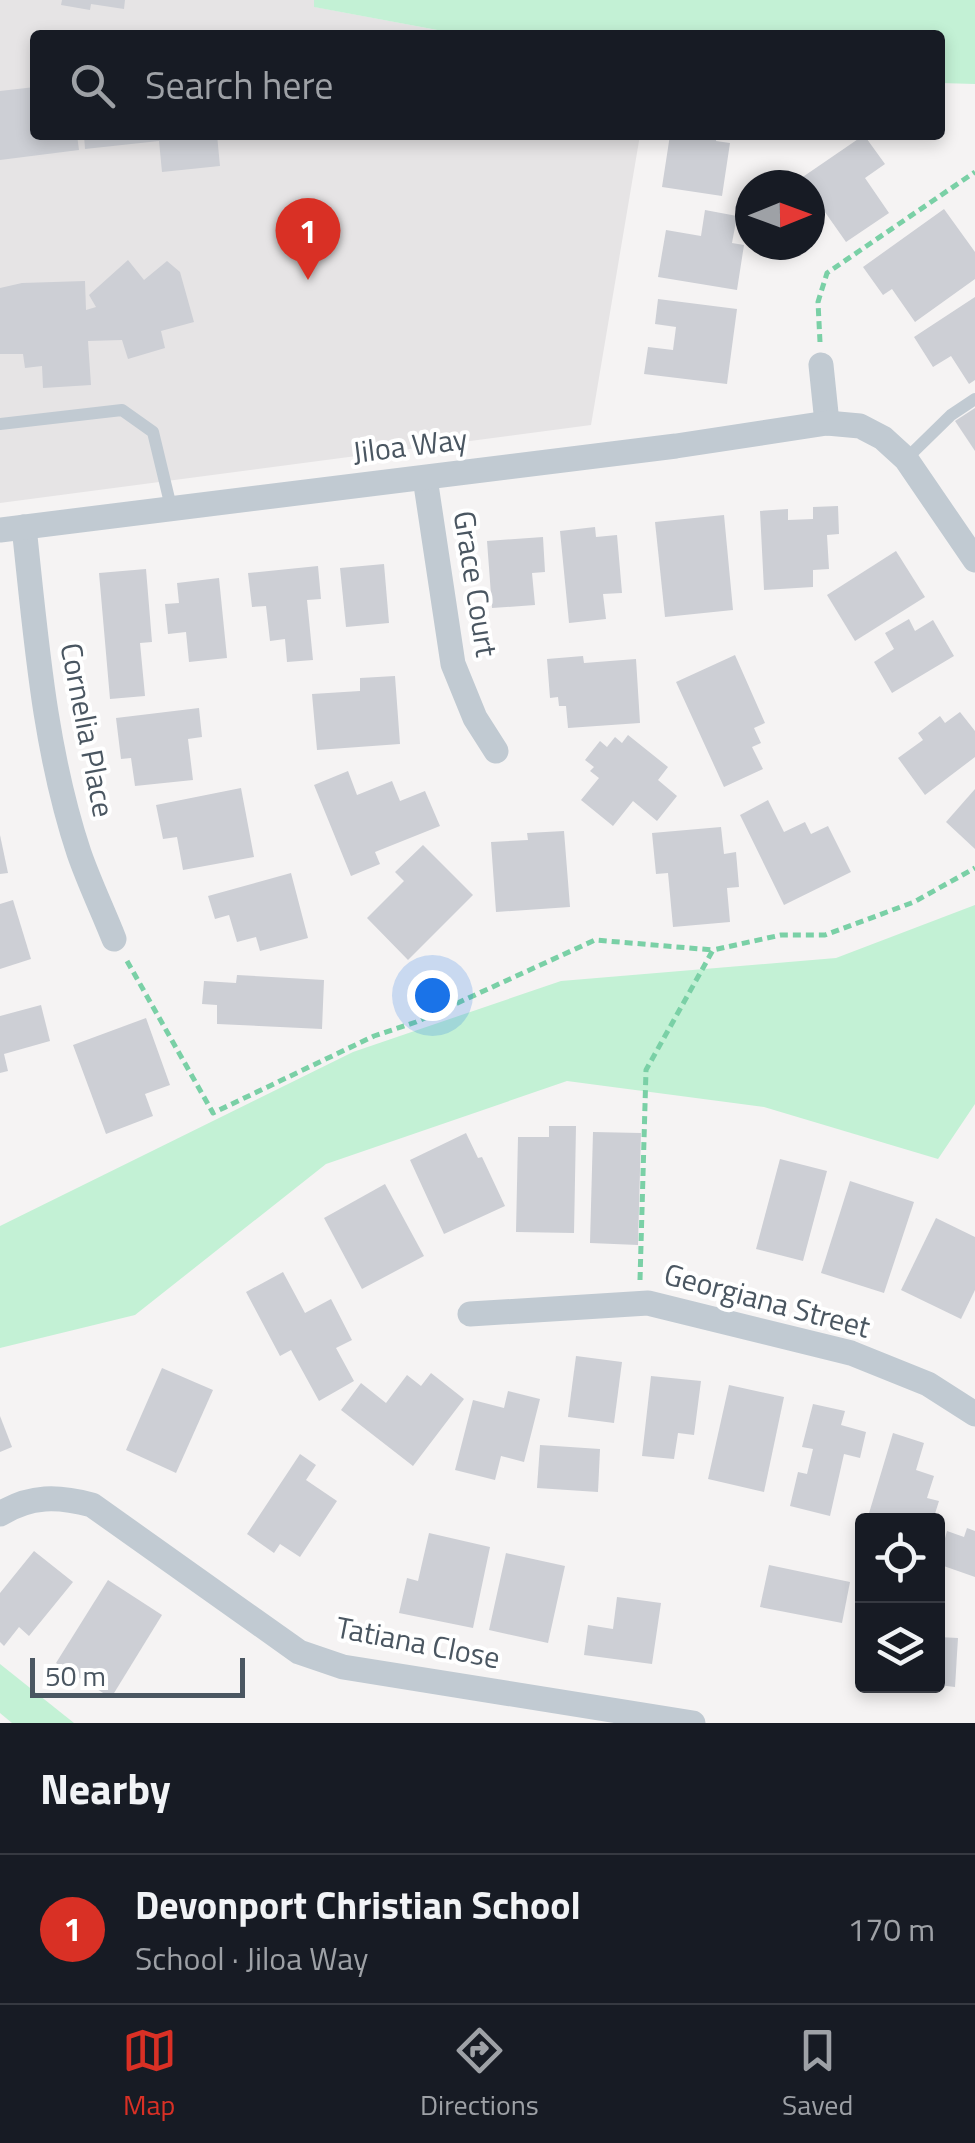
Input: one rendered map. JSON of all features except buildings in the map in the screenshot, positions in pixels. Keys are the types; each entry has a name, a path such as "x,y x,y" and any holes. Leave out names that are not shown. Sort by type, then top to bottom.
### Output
{"street":[{"path":"821,365 828,423"},
{"name":"Jiloa Way","path":"12,529 828,423 860,426 883,438 906,458 975,560"},
{"name":"Grace Court","path":"425,478 452,664 475,718 496,751"},
{"name":"Cornelia Place","path":"12,529 59,780 80,854 114,939"},
{"name":"Georgiana Street","path":"470,1314 640,1303 851,1353 928,1384 975,1414"},
{"name":"Tatiana Close","path":"0,1514 20,1502 59,1497 92,1504 299,1652 343,1667 693,1723"}],"lane":[{"path":"906,458 951,415 975,399"},
{"path":"0,424 122,410 153,432 171,507"}],"path":[{"path":"821,365 818,302 827,274 975,172"},
{"path":"114,939 213,1113 374,1036 416,1022 595,940 713,950 780,935 825,935 914,902 975,868"},
{"path":"640,1303 646,1070 713,950"}],"shaded area":[{"path":"0,0 314,0 315,7 437,30 30,30 30,140 639,140 591,425 0,503"}],"green space":[{"path":"314,0 975,0 975,84 945,83 945,30 437,30 314,7"},
{"path":"975,905 975,1104 938,1159 764,1107 567,1081 326,1164 135,1315 0,1348 0,1226 353,1052 561,981 836,958"},
{"path":"0,1664 74,1723 12,1723 0,1713"}],"place":[{"name":"Devonport Christian School","path":"308,280"}]}
